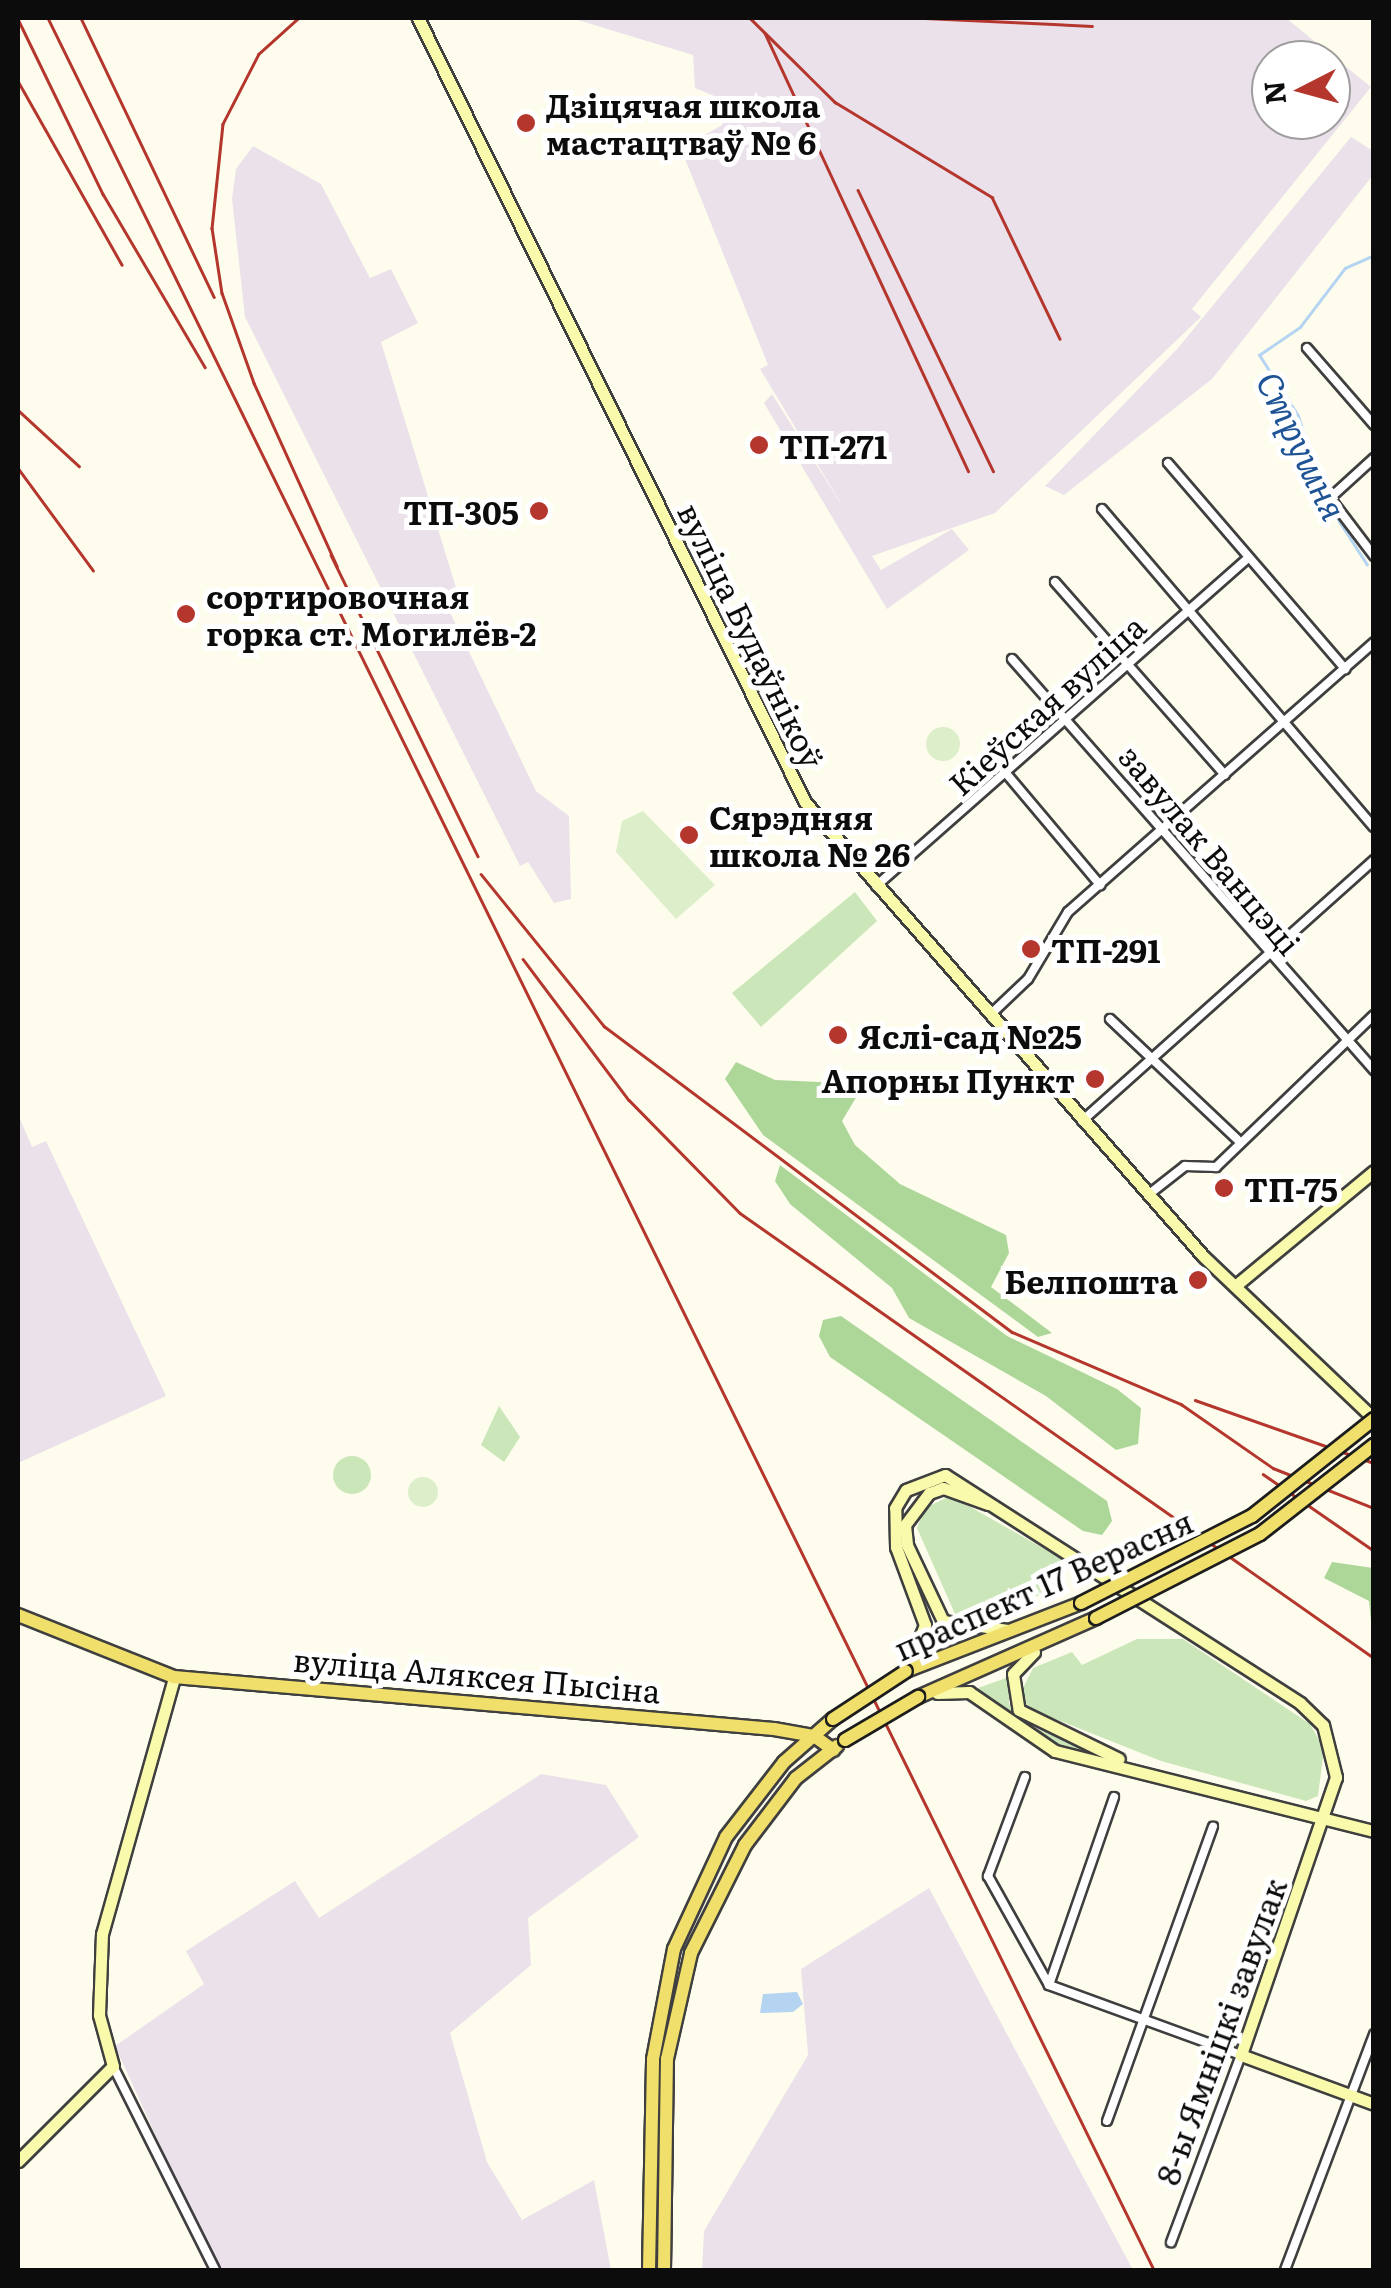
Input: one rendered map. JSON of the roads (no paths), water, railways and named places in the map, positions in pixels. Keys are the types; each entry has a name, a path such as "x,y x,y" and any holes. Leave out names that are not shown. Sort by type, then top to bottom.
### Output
{"main road":[{"name":"вуліца Будаўнікоў","path":"418,18 783,769 876,886 1148,1195 1235,1286 1374,1419"},
{"path":"1235,1286 1374,1171"},
{"name":"праспект 17 Верасня","path":"649,2270 654,2059 674,1948 726,1837 784,1762 833,1719 906,1671 1080,1603 1252,1516 1374,1419"},
{"name":"праспект 17 Верасня","path":"664,2270 667,2059 692,1953 745,1845 796,1778 845,1740 918,1697 1096,1618 1260,1534 1374,1445"},
{"path":"906,1671 925,1625 893,1528 906,1490 946,1475 1018,1519"},
{"path":"1010,1630 943,1621 905,1525 914,1504 943,1488 1018,1519"},
{"name":"8-ы Ямніцкі завулак","path":"1018,1519 1324,1725 1336,1777 1320,1840 1241,2055"},
{"name":"вуліца Аляксея Пысіна","path":"18,1614 174,1676 774,1729 814,1736 832,1750"},
{"path":"1072,1628 1017,1665 1019,1710 1146,1770"},
{"path":"18,2161 113,2066 99,2015 102,1934 174,1676"},
{"path":"918,1697 970,1692 1028,1740 1374,1831"},
{"path":"774,1729 790,1746 784,1762"},
{"path":"1241,2055 1374,2104"}],"street":[{"path":"1307,348 1374,425"},
{"path":"1374,458 1330,498 1374,556"},
{"path":"1168,464 1344,668"},
{"path":"1102,509 1374,827"},
{"name":"Кіеўская вуліца","path":"876,886 1248,558"},
{"path":"1055,582 1225,776"},
{"path":"990,1015 1028,979 1056,924 1374,642"},
{"name":"завулак Ванцэці","path":"1012,659 1164,829 1265,954 1374,1070"},
{"path":"1004,772 1100,884"},
{"path":"1082,1121 1145,1058 1374,860"},
{"path":"1148,1195 1184,1166 1216,1166 1238,1139 1374,1016"},
{"path":"1110,1019 1145,1058 1238,1139"},
{"path":"1025,1777 988,1876 1050,1984 1241,2055"},
{"path":"1050,1984 1114,1797"},
{"path":"1107,2121 1213,1827"},
{"path":"1285,2270 1374,2034"},
{"name":"8-ы Ямніцкі завулак","path":"1172,2242 1241,2055"},
{"path":"113,2066 216,2270"}],"water":[{"path":"797,1992 803,2004 793,2012 760,2013 763,1994"}],"waterway":[{"name":"Струшня","path":"1367,565 1324,498 1298,416 1259,355 1300,327 1345,268 1374,255"}],"railway":[{"path":"48,18 1154,2270"},
{"path":"81,18 214,297"},
{"path":"299,18 259,54 223,124 212,228 222,293 254,383 337,566"},
{"path":"750,18 835,102 992,197 1060,339"},
{"path":"925,18 1092,26"},
{"path":"18,19 103,194 205,367"},
{"path":"765,33 968,471"},
{"path":"18,81 122,265"},
{"path":"858,190 993,471"},
{"path":"18,410 79,466"},
{"path":"18,468 93,570"},
{"path":"331,555 478,856"},
{"path":"481,874 604,1026 1012,1332 1181,1404 1273,1468 1374,1508"},
{"path":"523,959 629,1100 740,1213 1374,1658"},
{"path":"1195,1400 1374,1463"},
{"path":"1263,1474 1374,1551"}],"place":[{"name":"Дзіцячая школа мастацтваў № 6","path":"526,123"},
{"name":"ТП-271","path":"759,445"},
{"name":"ТП-305","path":"539,511"},
{"name":"сортировочная горка ст. Могилёв-2","path":"186,614"},
{"name":"Сярэдняя школа № 26","path":"689,835"},
{"name":"ТП-291","path":"1031,949"},
{"name":"Яслі-сад №25","path":"838,1035"},
{"name":"Апорны Пункт","path":"1095,1079"},
{"name":"ТП-75","path":"1224,1188"},
{"name":"Белпошта","path":"1198,1280"}]}
